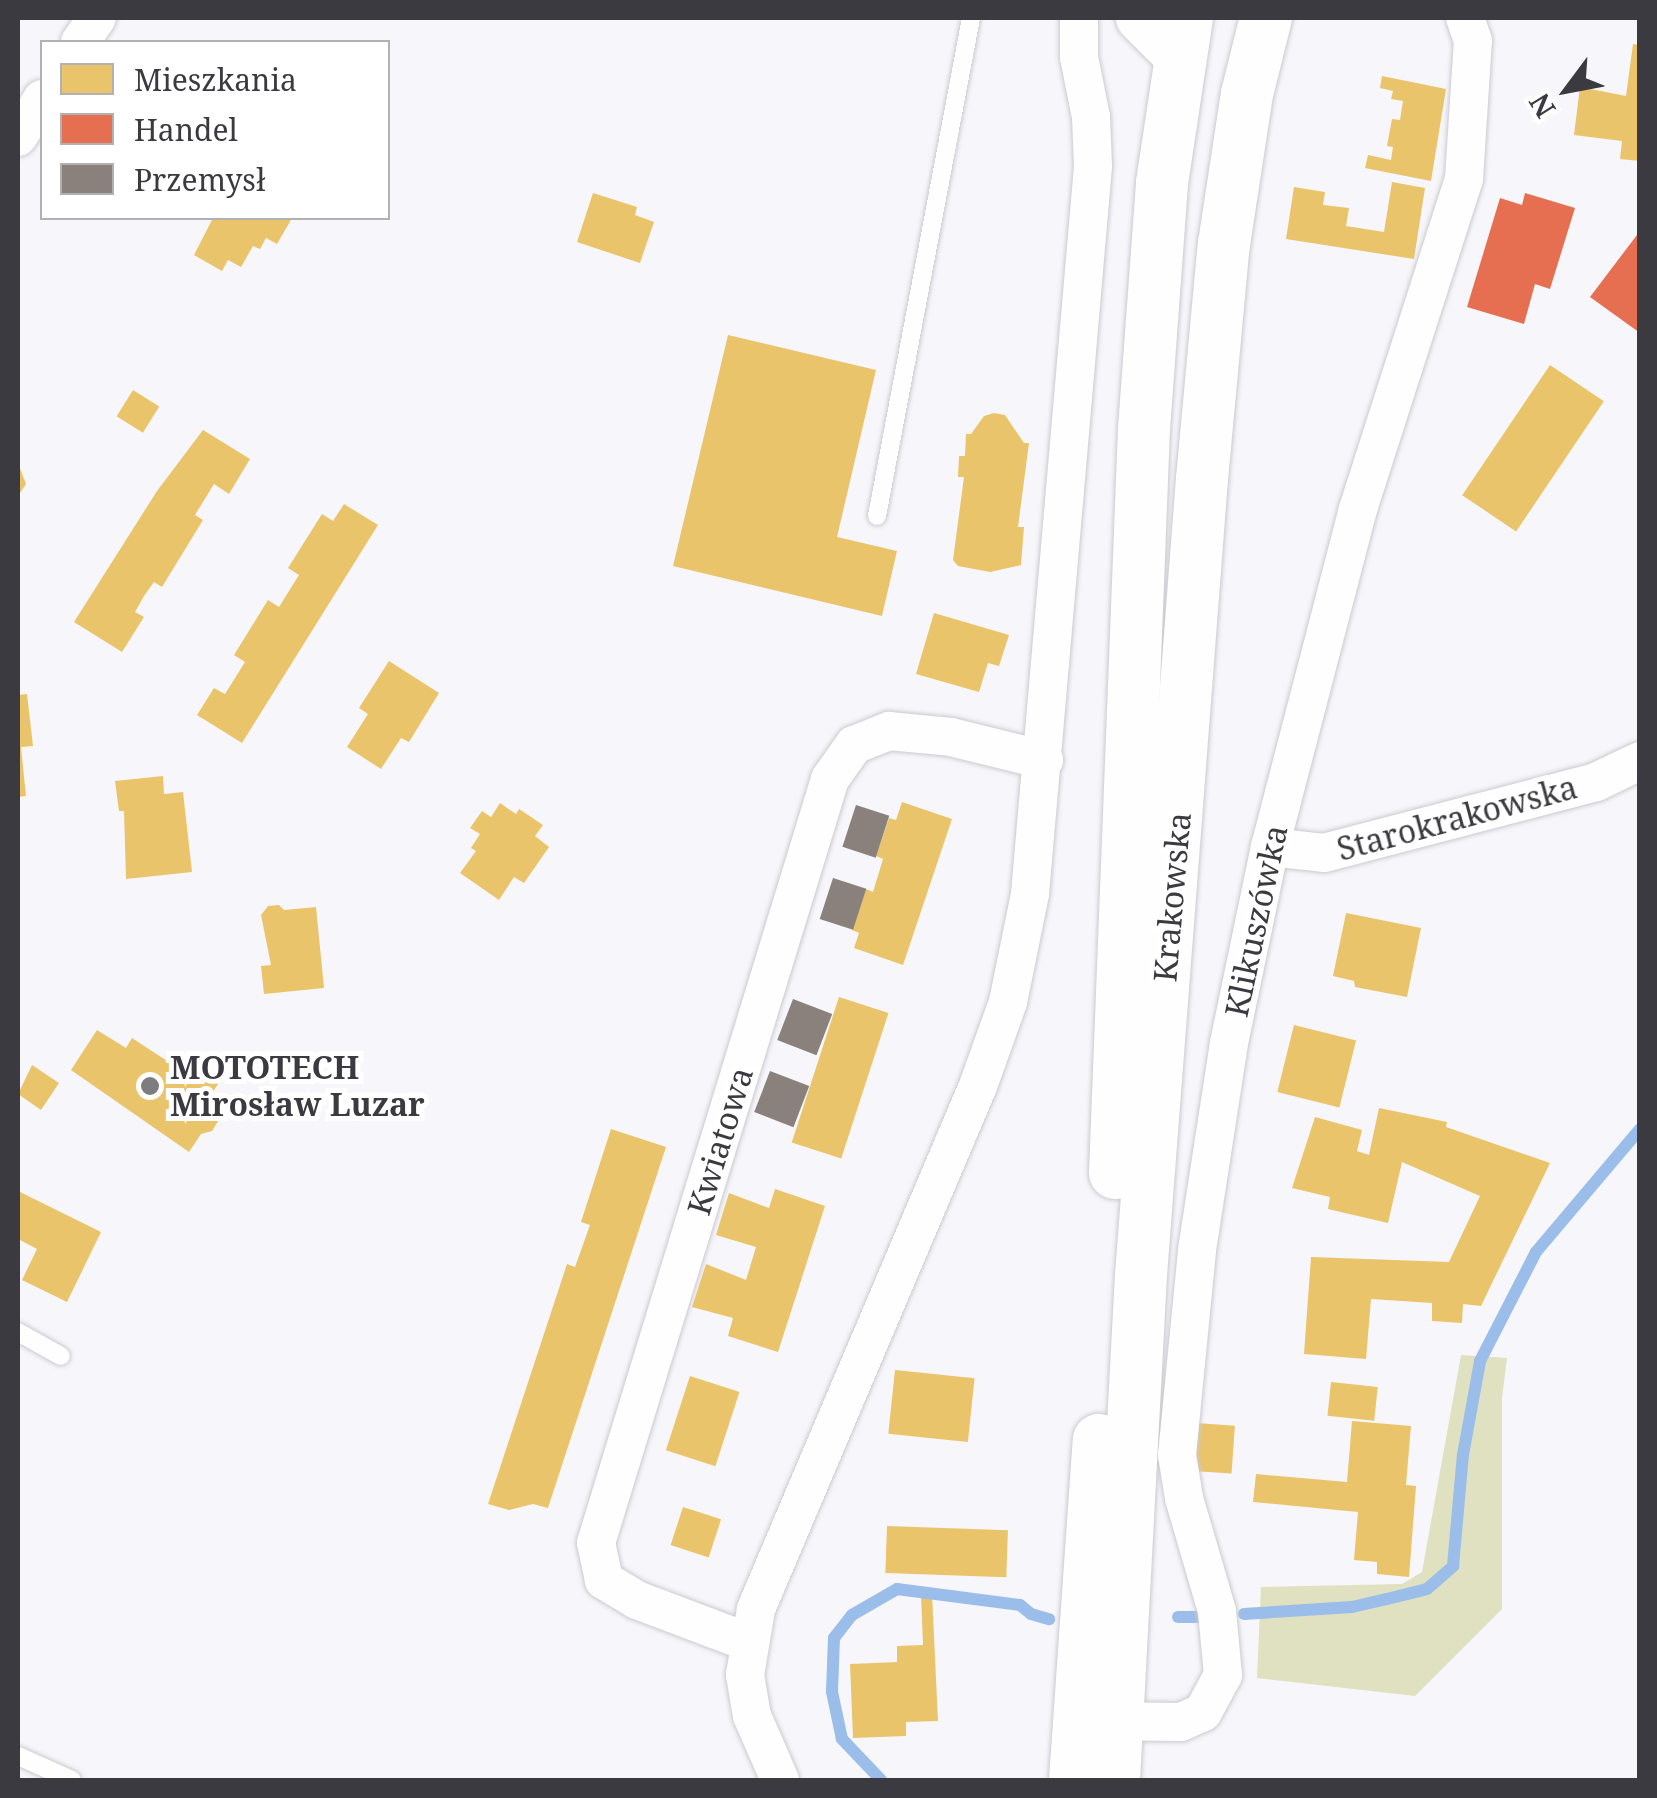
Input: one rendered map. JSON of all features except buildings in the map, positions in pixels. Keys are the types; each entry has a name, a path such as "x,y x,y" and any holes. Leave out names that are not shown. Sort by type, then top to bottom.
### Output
{"main road":[{"name":"Krakowska","path":"1075,1780 1099,1722 1141,1275 1202,479 1224,244 1248,94 1272,23"},
{"name":"Krakowska","path":"1114,1780 1099,1722 1109,1322 1144,429 1162,182 1183,38"}],"street":[{"path":"81,40 97,18"},
{"path":"780,1780 752,1716 745,1675 756,1610 978,1086 1008,1002 1030,894 1094,166 1091,117 1079,57 1079,18"},
{"path":"1138,18 1183,38"},
{"name":"Klikuszówka","path":"1099,1722 1181,1722 1204,1712 1223,1675 1217,1612 1184,1498 1177,1455 1200,1231 1229,1043 1270,847 1358,508 1464,179 1473,41 1465,18"},
{"path":"18,137 40,102"},
{"name":"Kwiatowa","path":"748,1642 636,1600 604,1580 596,1543 830,779 854,745 889,731 951,737 1044,760"},
{"name":"Starokrakowska","path":"1270,847 1324,853 1596,782 1640,761"}],"lane":[{"path":"877,516 972,18"},
{"path":"18,1332 61,1356"},
{"path":"18,1756 72,1780"}],"green space":[{"path":"1461,1355 1507,1358 1502,1398 1502,1609 1415,1696 1257,1678 1261,1587 1402,1584 1422,1572"}],"waterway":[{"name":"Klikuszówka","path":"1244,1614 1352,1607 1387,1599 1427,1589 1453,1566 1463,1455 1480,1361 1536,1252 1640,1129"},
{"name":"Klikuszówka","path":"881,1780 842,1739 832,1692 834,1638 852,1615 897,1589 1020,1605 1031,1614 1049,1619"},
{"name":"Klikuszówka","path":"1178,1617 1200,1617"}],"place":[{"name":"MOTOTECH Mirosław Luzar","path":"150,1086"}]}
